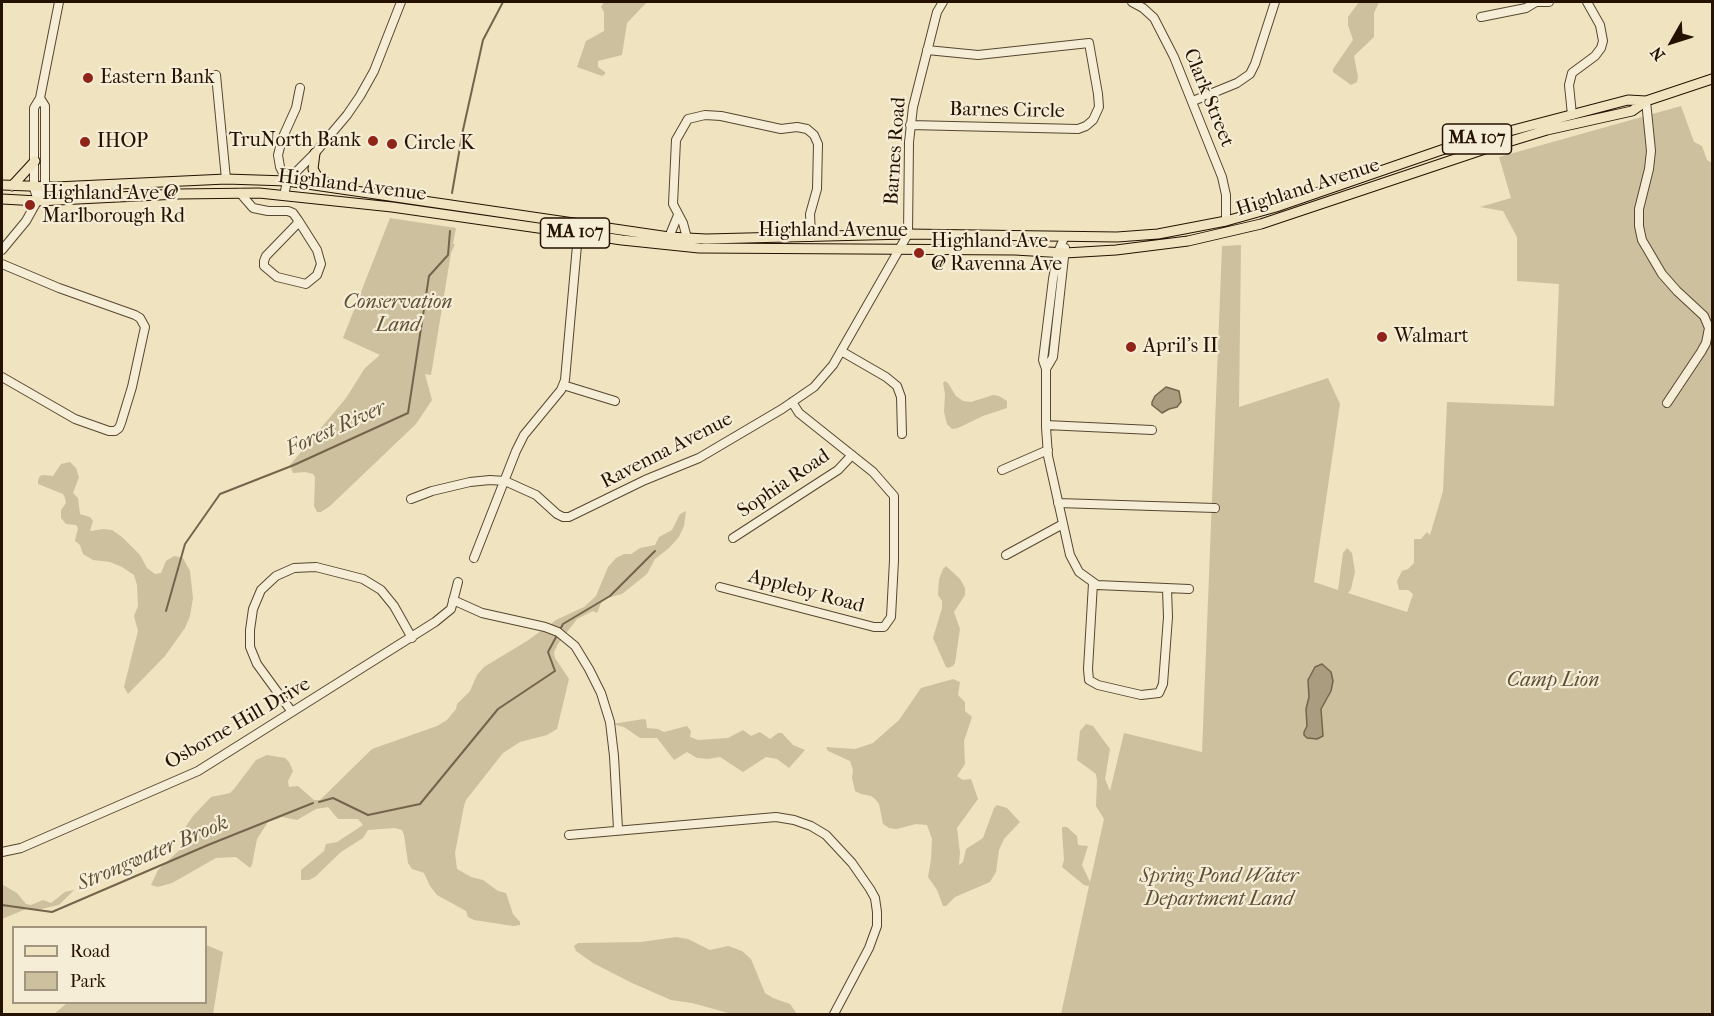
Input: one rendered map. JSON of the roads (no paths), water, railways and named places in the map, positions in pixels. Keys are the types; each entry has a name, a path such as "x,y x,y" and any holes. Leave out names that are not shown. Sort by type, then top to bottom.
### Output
{"main road":[{"name":"Highland Avenue","path":"2,186 34,188 226,179 287,181 687,238 733,239 908,234 1118,237 1158,234 1226,221 1276,207 1436,151 1628,100 1646,100 1713,79"},
{"name":"Highland Avenue","path":"2,199 38,201 240,193 284,196 392,207 578,234 699,248 1062,253 1140,249 1188,242 1242,230 1488,148 1547,130 1632,111 1646,100"},
{"path":"315,153 313,169 317,176 336,188"},
{"path":"12,186 35,161"}],"street":[{"path":"38,201 34,188 34,108 40,98 58,2"},
{"path":"284,196 287,181 315,153 352,109 368,83 401,2"},
{"name":"Barnes Road","path":"908,234 910,125 915,95 937,12 943,2"},
{"name":"Clark Street","path":"1132,2 1150,13 1174,57 1224,183 1226,221"},
{"path":"1192,101 1238,83 1250,74 1275,2"},
{"path":"1481,17 1526,8 1536,2 1550,2"},
{"path":"1572,115 1569,85 1572,73 1595,56 1603,41 1600,25 1587,2"},
{"name":"Barnes Circle","path":"910,125 1082,128 1093,120 1099,107 1089,43 990,54 954,54 927,50"},
{"path":"216,75 226,179"},
{"path":"287,181 280,167 278,155 282,139 297,108 300,88"},
{"path":"2,250 26,221 45,187 45,106 40,98"},
{"path":"1646,100 1651,151 1640,209 1639,226 1642,240 1662,274 1704,316 1709,328 1709,335 1701,352 1667,403"},
{"path":"687,238 683,223 673,204 676,140 688,119 705,116 721,116 781,129 797,127 807,129 814,135 818,144 817,189 810,214 811,237"},
{"path":"240,193 253,208 293,213 298,220 317,250 321,264 317,275 306,284 277,277 264,267 266,256 294,229 298,220"},
{"path":"669,237 678,214"},
{"path":"474,558 524,435 561,390 563,384 568,355 578,234"},
{"name":"Ravenna Avenue","path":"411,499 432,491 470,482 506,481 536,495 557,514 569,517 645,480 699,458 792,402 821,380 841,351 908,234"},
{"path":"1064,238 1043,360 1046,369 1048,450 1058,503 1074,564 1086,579 1103,586 1189,589"},
{"path":"2,264 59,288 135,315 143,321 144,335 132,387 121,423 115,431 109,431 75,418 2,377"},
{"path":"841,351 886,377 897,386 901,397 902,434"},
{"path":"563,384 615,402"},
{"path":"792,402 799,413 852,455"},
{"path":"1046,424 1152,430"},
{"path":"1002,470 1048,450"},
{"name":"Sophia Road","path":"734,537 824,480 838,470 852,455"},
{"name":"Appleby Road","path":"720,587 874,627 884,627 888,623 892,609 896,502 887,485 852,455"},
{"path":"1058,503 1215,508"},
{"path":"1006,555 1063,524"},
{"path":"292,712 257,664 250,647 253,609 261,590 276,576 294,568 316,567 363,579 381,590 394,606 412,638"},
{"name":"Osborne Hill Drive","path":"2,852 21,848 198,771 435,622 451,609 458,582"},
{"path":"1093,583 1089,680 1098,685 1141,696 1159,693 1163,684 1168,618 1167,589"},
{"path":"453,600 482,613 545,627 558,632 575,646 601,693 610,723 618,829"},
{"path":"569,835 776,817 811,826 826,835 852,863 870,889 875,898 877,912 877,926 869,948 834,1014"}],"waterway":[{"name":"Forest River","path":"452,193 483,40 503,2"},
{"name":"Forest River","path":"166,611 185,544 220,494 294,465 408,413 429,276 448,255 450,231"},
{"name":"Strongwater Brook","path":"319,802 333,798 368,815 420,804 498,709 555,671 548,652 563,624 610,596 655,551"},
{"name":"Strongwater Brook","path":"2,905 52,912 313,803"}],"place":[{"name":"Eastern Bank","path":"88,78"},
{"name":"TruNorth Bank","path":"373,141"},
{"name":"IHOP","path":"85,142"},
{"name":"Circle K","path":"392,144"},
{"name":"Highland Ave @ Marlborough Rd","path":"30,205"},
{"name":"Highland Ave @ Ravenna Ave","path":"919,253"},
{"name":"Walmart","path":"1382,337"},
{"name":"April's II","path":"1131,347"}],"park label":[{"name":"Conservation Land","path":"398,314"},
{"name":"Camp Lion","path":"1553,681"},
{"name":"Spring Pond Water Department Land","path":"1219,888"}]}
